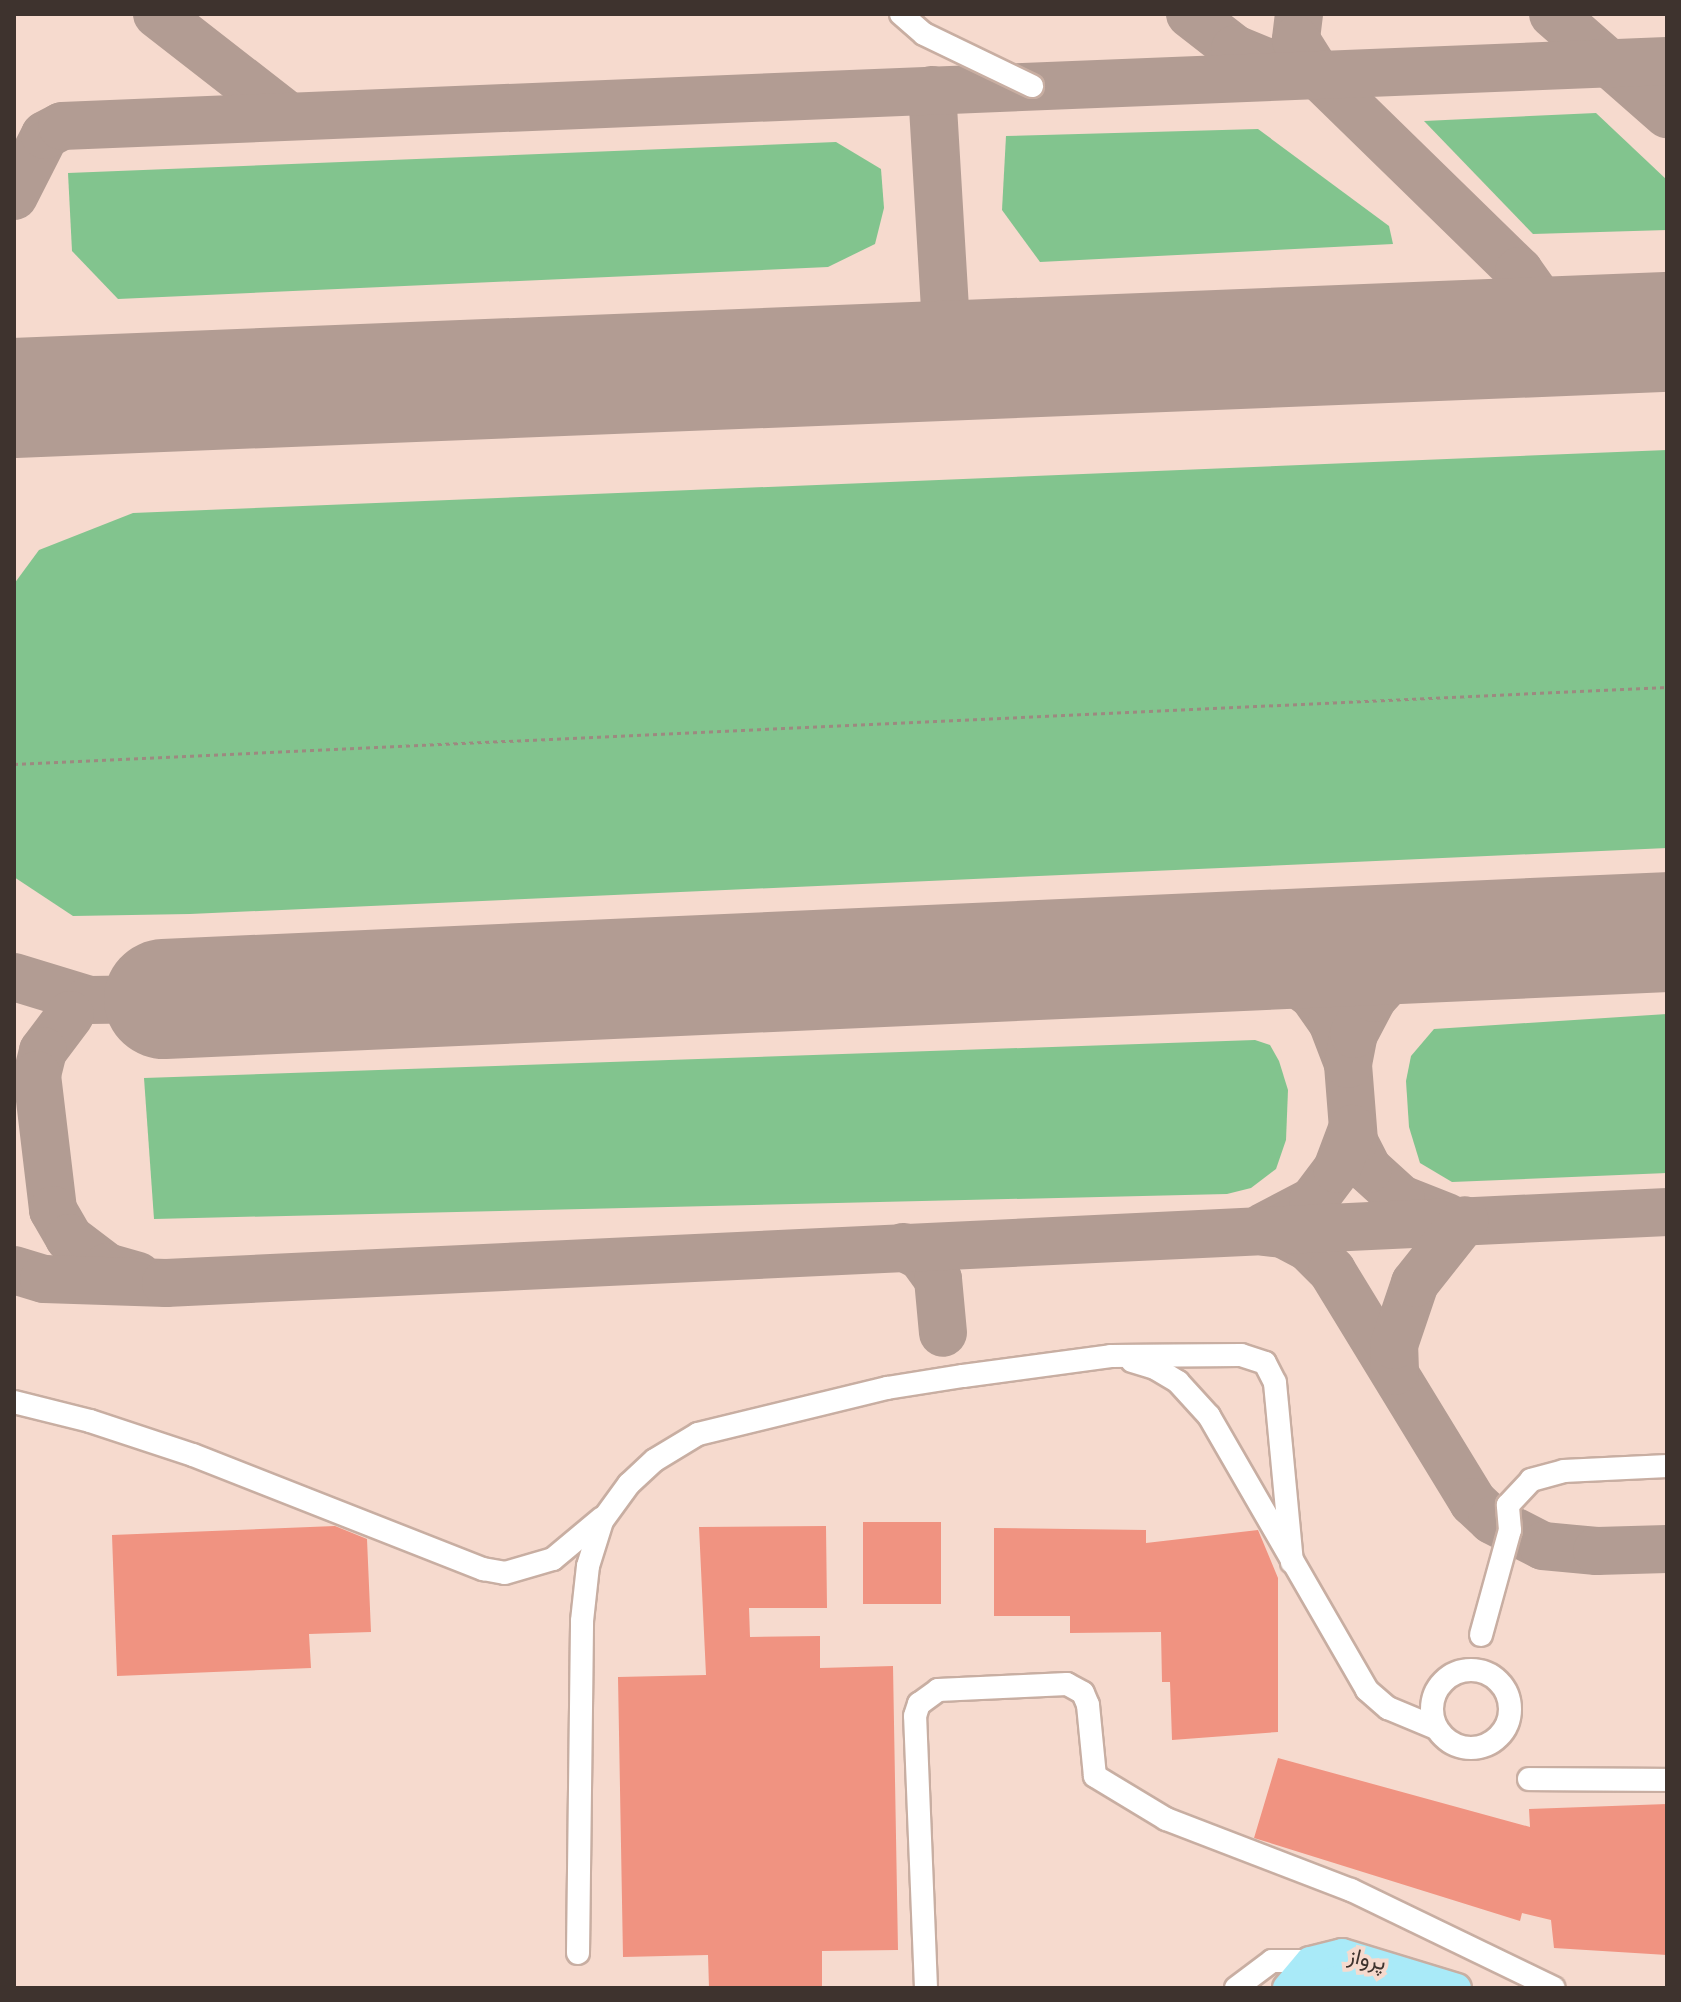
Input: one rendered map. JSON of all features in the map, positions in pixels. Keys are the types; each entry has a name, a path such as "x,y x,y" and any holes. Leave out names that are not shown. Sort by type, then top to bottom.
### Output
{"main road":[{"name":"پرواز","path":"1310,1961 1342,1953 1367,1957 1457,1988"},
{"path":"1287,1988 1310,1961"},
{"name":"پرواز","path":"1302,1988 1354,1977 1396,1988"}],"lane":[{"path":"901,14 924,34 1032,86"},
{"path":"14,1402 90,1421 193,1455 483,1569 505,1573 553,1559 607,1513 655,1460 698,1434 887,1388 1111,1356 1241,1355 1265,1363 1275,1383 1292,1562"},
{"path":"1111,1356 1155,1368 1199,1403 1367,1690 1388,1708 1436,1728"},
{"path":"1481,1635 1510,1530 1508,1505 1531,1480 1564,1471 1667,1466"},
{"path":"578,1953 582,1621 588,1566 607,1513"},
{"path":"926,1988 915,1716 919,1704 938,1690 1067,1684 1083,1693 1088,1705 1095,1776 1166,1819 1351,1890 1554,1988"},
{"path":"1529,1779 1667,1780"},
{"path":"1236,1988 1272,1961 1310,1961"}],"path":[{"path":"14,764 1667,687"}],"green space":[{"path":"1596,113 1667,180 1667,230 1533,234 1424,121"},
{"path":"1258,129 1389,226 1393,244 1040,262 1002,210 1006,136"},
{"path":"836,142 881,169 884,208 875,244 828,267 118,299 72,251 68,173"},
{"path":"1667,450 1667,848 190,914 73,916 14,877 14,584 39,550 133,513"},
{"path":"1667,1014 1667,1173 1452,1182 1420,1163 1409,1127 1406,1081 1411,1056 1434,1029"},
{"path":"1255,1040 1270,1045 1279,1061 1288,1090 1286,1140 1276,1169 1251,1188 1227,1194 154,1219 144,1078"}],"building":[{"path":"863,1522 941,1522 941,1604 863,1604"},
{"path":"335,1526 367,1539 371,1632 309,1634 311,1668 117,1676 112,1535"},
{"path":"826,1526 827,1608 749,1608 750,1637 820,1636 820,1668 893,1666 898,1950 822,1951 822,1988 709,1988 708,1955 623,1957 618,1677 706,1675 699,1527"},
{"path":"994,1528 1146,1530 1146,1543 1258,1530 1278,1578 1278,1732 1172,1740 1170,1682 1162,1682 1161,1632 1070,1633 1070,1616 994,1616"},
{"path":"1278,1758 1530,1827 1529,1809 1667,1804 1667,1955 1554,1948 1551,1920 1522,1913 1520,1921 1254,1838"}],"taxiway":[{"path":"157,14 288,116"},
{"path":"1190,14 1235,49 1289,71"},
{"path":"1299,14 1296,40 1318,75 1519,271 1565,336"},
{"path":"1553,14 1667,114"},
{"path":"14,196 45,135 62,126 1667,61"},
{"path":"932,90 948,361"},
{"path":"1447,1217 1401,1199 1368,1169 1354,1141 1348,1064 1354,1034 1373,998 1392,977 1451,943"},
{"path":"1237,954 1269,963 1313,995 1332,1022 1348,1064"},
{"path":"14,977 89,1000 164,999"},
{"path":"70,1015 43,1051 37,1075 53,1210 69,1238 107,1267 138,1276"},
{"path":"1263,1227 1313,1201 1337,1169 1352,1129"},
{"path":"14,1270 44,1279 166,1283 1667,1212"},
{"path":"1395,1371 1394,1345 1415,1283 1465,1220"},
{"path":"1264,1232 1283,1234 1309,1248 1332,1271 1473,1502 1492,1520 1543,1546 1597,1551 1667,1549"},
{"path":"903,1247 921,1256 938,1279 943,1333"}],"runway":[{"path":"14,398 1667,332"},
{"path":"164,999 1667,932"}]}
